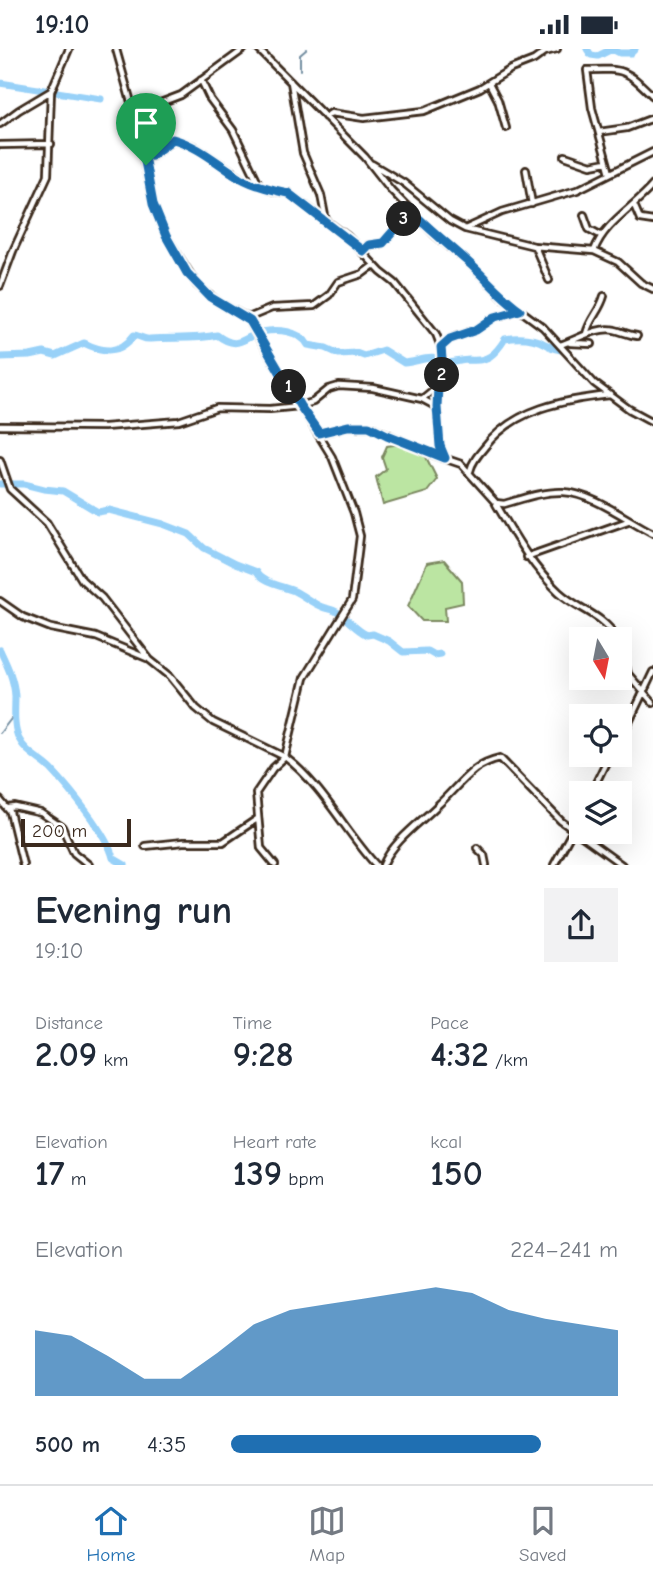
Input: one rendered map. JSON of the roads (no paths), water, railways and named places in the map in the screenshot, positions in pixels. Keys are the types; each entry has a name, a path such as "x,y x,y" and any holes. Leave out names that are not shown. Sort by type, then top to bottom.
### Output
{"street":[{"path":"0,286 13,251 44,187 51,144 51,91 69,49"},
{"path":"116,49 134,113 153,204 166,236 187,273 210,297 248,318 319,433 336,464 355,513 360,544 352,600 304,678 285,757 257,789 261,848 275,865"},
{"path":"134,113 181,95 244,49"},
{"path":"258,49 369,161 434,234 466,260 497,293 534,319 586,376 629,409 653,422"},
{"path":"325,117 331,113 364,118 419,113 489,83 545,52 557,49"},
{"path":"610,173 592,108 587,70 624,70 640,81 653,96"},
{"path":"201,80 210,99 233,130 258,183"},
{"path":"291,82 303,153 320,195 326,222"},
{"path":"489,83 498,100 506,128"},
{"path":"0,124 51,91"},
{"path":"599,132 627,128 653,118"},
{"path":"144,156 152,155 173,139 177,140 193,146 244,179 274,191 288,193 363,251 374,265 396,283 436,334 441,347 443,371 438,387 437,407 440,446 445,458"},
{"path":"0,145 51,144"},
{"path":"465,229 502,212 577,190 653,152"},
{"path":"565,156 591,165 607,162"},
{"path":"369,161 404,183 438,213 465,229 534,246 594,251 618,261 641,283 653,289"},
{"path":"526,170 532,204"},
{"path":"594,251 602,236 653,185"},
{"path":"634,205 640,219 653,221"},
{"path":"363,251 369,245 383,243 411,211"},
{"path":"584,215 589,229 602,236"},
{"path":"534,246 549,279"},
{"path":"248,318 272,308 314,306 329,295 338,282 362,274 374,265"},
{"path":"586,335 592,316 601,306 604,296"},
{"path":"441,347 450,339 476,330 495,317 520,310"},
{"path":"560,345 586,335 615,330 637,336"},
{"path":"436,334 450,339"},
{"path":"569,343 592,344"},
{"path":"0,426 104,427 179,421 217,408 270,409 300,406 313,402 329,389 339,386 373,388 422,399 437,407"},
{"path":"422,399 438,387"},
{"path":"470,472 475,459 489,441 515,418 575,398 611,395"},
{"path":"319,433 348,426 369,426 461,464 496,503 526,557 561,593 609,627"},
{"path":"0,460 8,486 47,523 82,580 112,610 150,660 170,676 208,719 285,757 317,787 376,865"},
{"path":"496,503 504,504 566,492 586,498 653,533"},
{"path":"526,557 629,521"},
{"path":"0,601 23,617 51,628 96,638 150,660"},
{"path":"632,716 653,673"},
{"path":"632,678 653,703"},
{"path":"383,865 386,857 409,831 422,822 465,778 482,765 500,758 569,826"},
{"path":"0,800 9,807 41,813 62,827 74,853 89,865"},
{"path":"9,807 23,865"},
{"path":"145,846 223,842 257,819"},
{"path":"554,865 569,837"},
{"path":"593,844 622,865"},
{"path":"477,848 484,855 486,865"},
{"path":"365,865 366,853"}],"waterway":[{"path":"300,70 300,55 307,49"},
{"path":"587,49 591,55 598,56 612,49 620,53 631,53 635,49"},
{"path":"0,83 101,99"},
{"path":"0,357 44,353 55,356 84,343 104,350 117,349 134,335 148,339 217,335 236,343 262,332 274,331 300,336 308,345 326,348 339,354 356,353 364,356 383,350 404,363 431,358 446,363 481,360 490,356 505,339 510,338 530,339 561,350"},
{"path":"0,484 24,484 63,491 98,512 109,510 163,524 189,534 204,548 256,572 267,582 294,591 337,612 367,635 373,634 389,641 403,652 427,651 434,655 440,654"},
{"path":"0,650 13,684 15,724 19,739 67,787 96,824 113,858 125,865"},
{"path":"0,733 14,715"}]}
